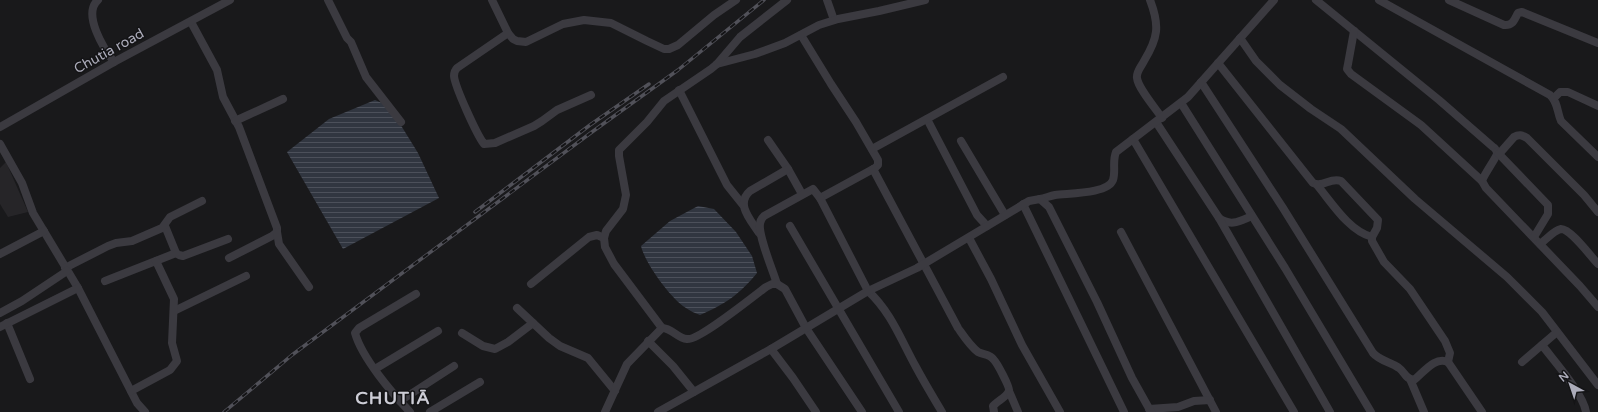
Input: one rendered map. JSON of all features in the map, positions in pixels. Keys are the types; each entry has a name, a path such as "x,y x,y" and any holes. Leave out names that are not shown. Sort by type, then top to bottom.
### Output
{"street":[{"path":"98,0 94,4 92,10 97,33 106,51 114,62"},
{"name":"Chutia road","path":"0,127 114,62 191,22 220,3 230,0"},
{"path":"328,0 347,38 351,42 366,77 401,122"},
{"path":"492,0 508,32 513,39 522,42 570,22 584,20 611,23 647,42 664,49 669,49 678,45 714,15 736,0"},
{"path":"662,328 609,256 604,238 606,231 626,202 619,150 664,101 717,64 740,37 787,0"},
{"path":"826,0 834,20"},
{"path":"717,64 755,54 785,43 834,20 925,0"},
{"path":"1150,0 1156,20 1155,40 1138,71 1137,77 1139,85 1219,218 1330,412"},
{"path":"658,412 772,349 868,291 925,264 1023,204 1034,199 1055,195 1089,192 1113,182 1113,166 1116,152 1159,120 1202,82 1274,0"},
{"path":"1316,0 1493,146 1548,204 1548,214 1534,237"},
{"path":"1379,0 1554,98 1561,121 1598,157"},
{"path":"1449,0 1504,25 1509,26 1513,24 1518,13 1522,12 1598,43"},
{"path":"191,22 217,70 221,92 235,120 276,222 276,232 279,244 309,287"},
{"path":"1354,31 1347,69 1351,74 1421,125 1482,182 1598,307"},
{"path":"508,32 457,68 455,71 454,77 465,106 484,144 495,143 542,122 557,110 591,96"},
{"path":"802,35 878,160 878,165 873,169 820,198"},
{"path":"1240,38 1256,61 1280,85 1340,129 1420,204 1507,277 1542,312 1598,385"},
{"path":"1218,63 1313,183 1317,185 1352,227 1363,235 1372,238 1384,262 1410,289 1445,341 1450,353 1448,362"},
{"path":"872,149 1003,77"},
{"path":"1202,82 1283,208 1373,353 1377,357 1401,369 1406,377 1410,379 1424,412"},
{"path":"679,90 727,185 743,205 762,237"},
{"path":"1554,98 1560,92 1568,92 1598,106"},
{"path":"235,120 283,99"},
{"path":"1181,102 1289,274 1371,412"},
{"path":"927,119 977,215 988,226"},
{"path":"1482,182 1484,175 1498,153 1514,137 1522,135 1527,138 1584,195 1598,212"},
{"path":"1133,139 1227,296 1294,412"},
{"path":"768,140 788,169 802,194"},
{"path":"961,141 1005,215"},
{"path":"0,144 22,183 33,213 78,288 137,403 145,412"},
{"path":"743,205 746,195 750,191 788,169"},
{"path":"873,169 958,328 975,349 980,353 990,356 994,360 1008,385 1008,391 1018,412"},
{"path":"1317,185 1322,185 1330,180 1336,179 1341,181 1378,220 1377,228 1372,238"},
{"path":"777,284 759,225 764,216 802,194 814,189 868,291 877,299 888,314 942,412"},
{"path":"1040,199 1049,207 1132,378 1150,410 1185,409 1194,401 1210,400"},
{"path":"0,313 66,270 108,246 116,243 132,241 165,226 170,217 202,201"},
{"path":"1023,204 1124,412"},
{"path":"1219,218 1231,224 1252,216"},
{"path":"165,226 178,256 183,256 228,239"},
{"path":"790,226 899,412"},
{"path":"1540,244 1556,231 1562,229 1573,236 1598,264"},
{"path":"0,254 44,231"},
{"path":"229,258 272,236 276,232"},
{"path":"1121,232 1216,412"},
{"path":"531,284 589,236 604,238"},
{"path":"969,238 991,279 1022,345 1060,412"},
{"path":"105,281 176,253"},
{"path":"131,391 170,370 176,364 177,358 172,343 174,299 156,261"},
{"path":"174,311 246,276"},
{"path":"605,412 627,364 662,328 667,328 686,339 692,339 766,287 772,284 777,284 785,289 806,328 862,412"},
{"path":"30,379 3,325 78,288"},
{"path":"410,412 374,368 357,340 355,333 359,328 416,294"},
{"path":"518,308 532,323 560,346 588,358 615,391"},
{"path":"462,333 483,346 495,349 508,342 532,323"},
{"path":"374,368 438,331"},
{"path":"1522,362 1557,332"},
{"path":"648,341 673,366 694,392"},
{"path":"1542,345 1583,401 1586,412"},
{"path":"772,349 816,412"},
{"path":"1410,379 1414,380 1434,362 1440,360 1448,362 1482,412"},
{"path":"400,401 454,366"},
{"path":"430,412 480,382"},
{"path":"994,412 993,406 1005,396 1008,391"}],"shaded area":[{"path":"375,100 389,106 418,153 439,198 343,249 287,152 329,119"},
{"path":"6,162 28,212 8,217 0,204 0,168"},
{"path":"698,206 714,209 736,232 752,256 757,273 738,293 717,307 700,315 689,310 680,303 659,280 647,261 641,246 670,221"}],"railway":[{"path":"224,412 292,355 592,132 678,70 764,0"},
{"path":"475,212 590,125 649,84"}],"district":[{"name":"CHUTIĀ","path":"393,398"}]}
